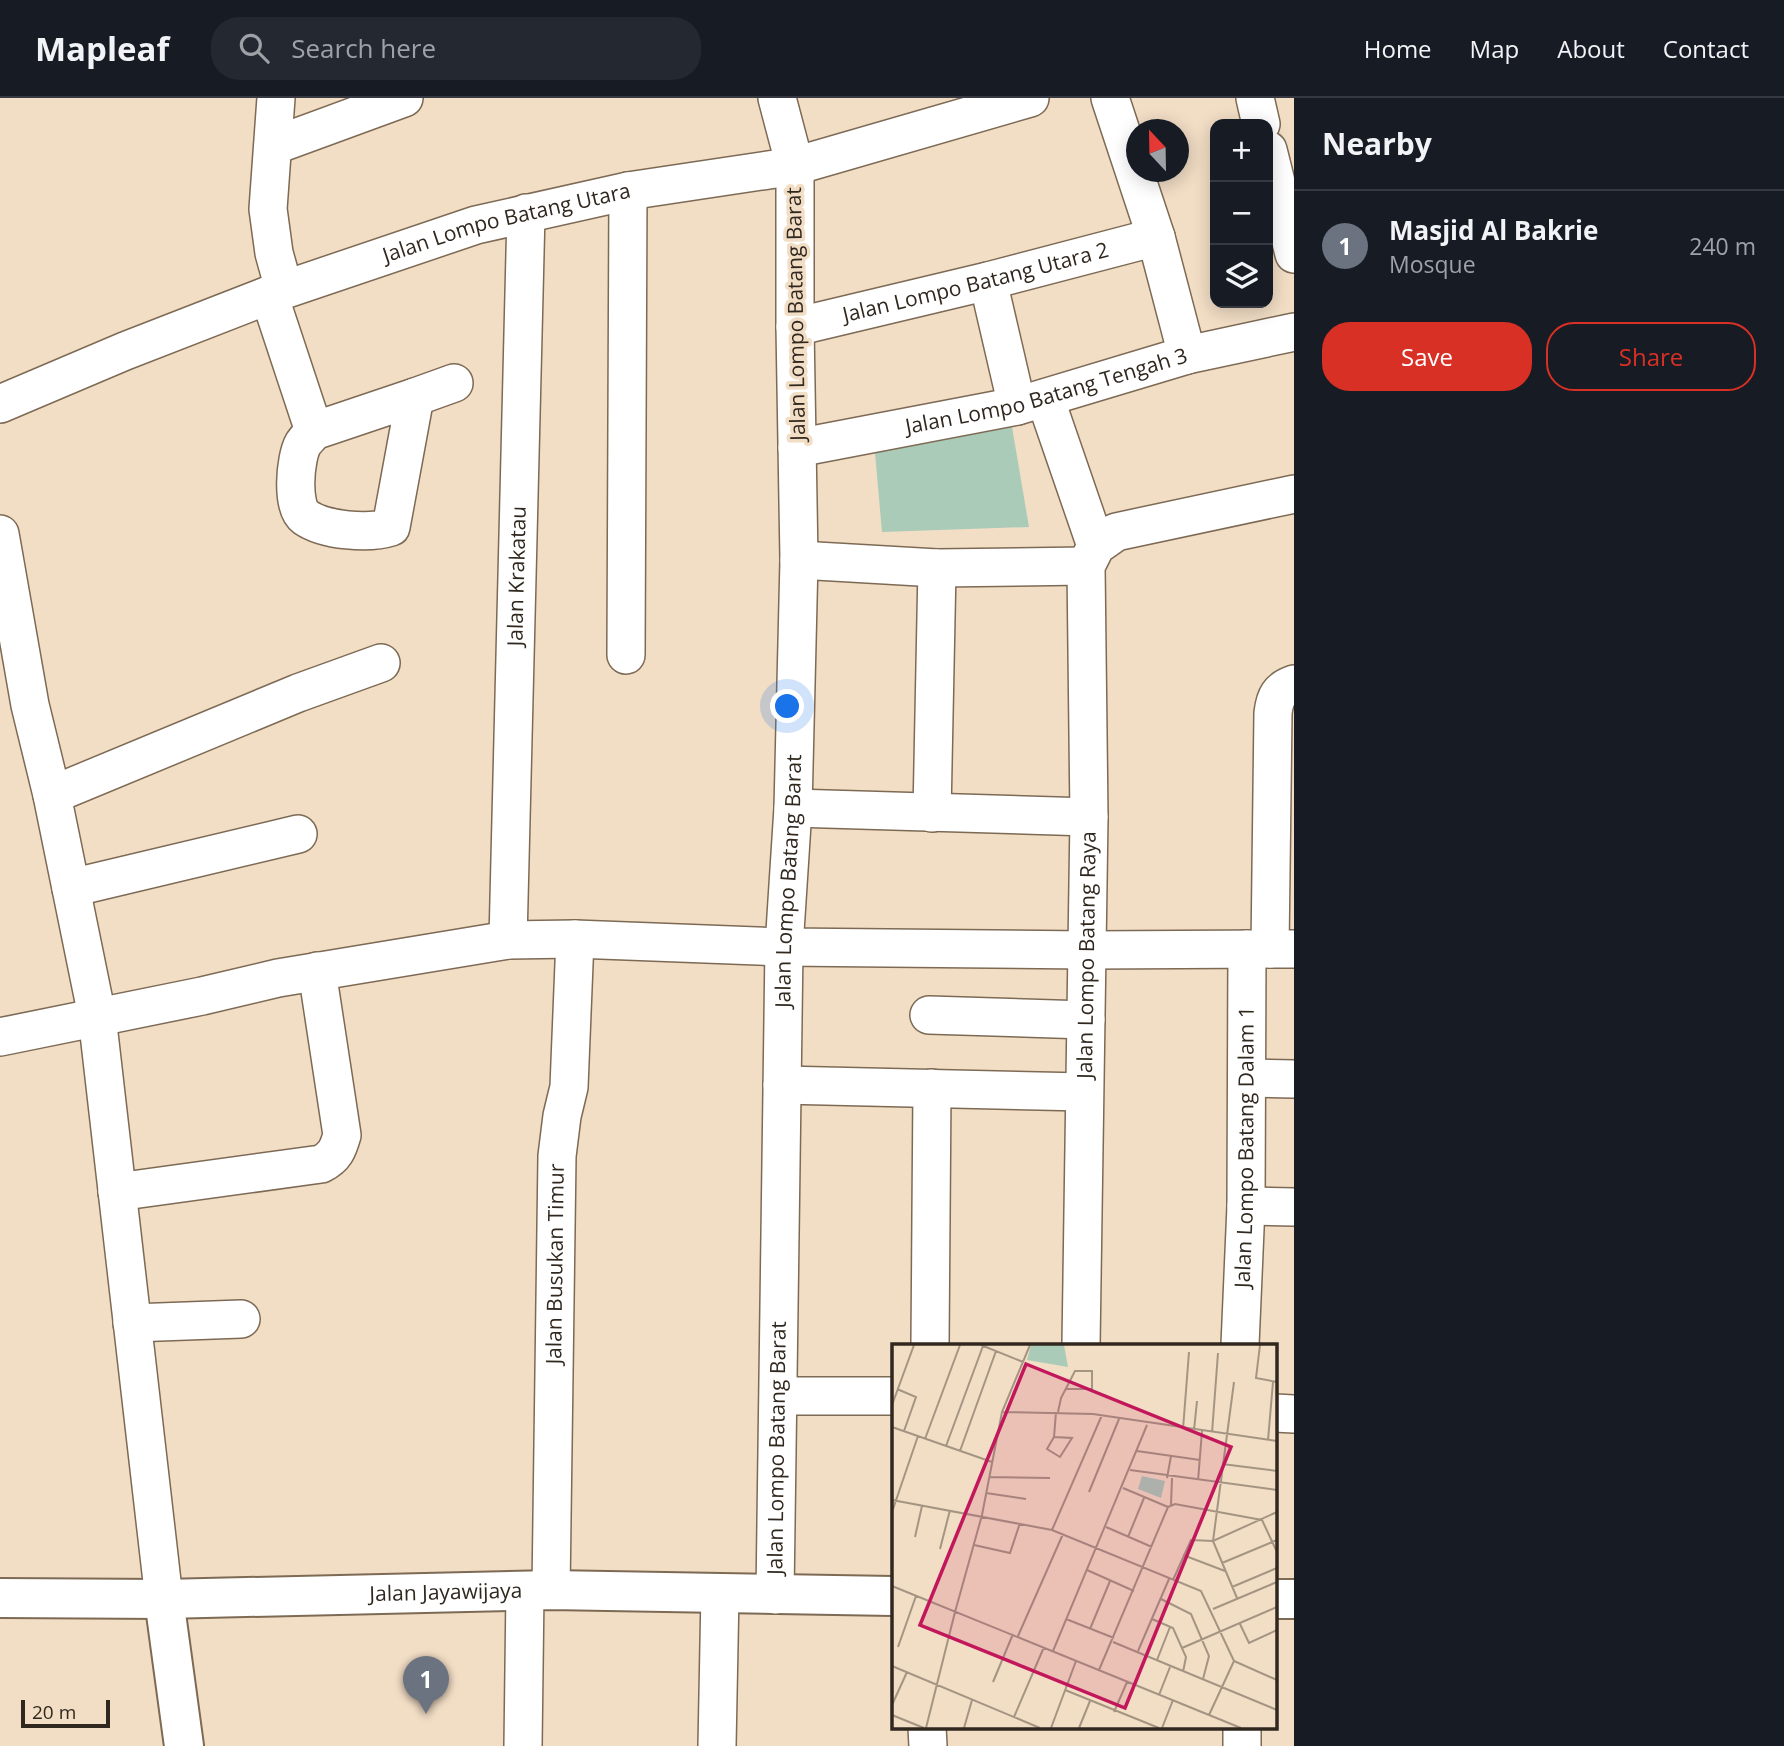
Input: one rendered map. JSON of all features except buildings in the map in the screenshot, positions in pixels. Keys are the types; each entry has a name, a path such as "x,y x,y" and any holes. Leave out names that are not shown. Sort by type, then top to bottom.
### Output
{"main road":[{"name":"Jalan Jayawijaya","path":"0,1598 164,1598 538,1590 892,1597"},
{"path":"164,1598 184,1746"},
{"path":"1276,1599 1294,1599"}],"street":[{"path":"276,98 268,209 276,292 314,431"},
{"path":"273,146 404,98"},
{"name":"Jalan Lompo Batang Barat","path":"775,1595 784,947 793,808 799,561 794,327 795,166 777,98"},
{"name":"Jalan Lompo Batang Utara","path":"0,404 125,351 276,292 476,225 628,191 795,166 994,103 1030,98"},
{"path":"1110,98 1156,237 1187,355"},
{"path":"1255,98 1260,119"},
{"path":"1273,165 1288,210 1294,254"},
{"path":"625,655 628,191"},
{"name":"Jalan Krakatau","path":"508,940 526,213"},
{"name":"Jalan Lompo Batang Utara 2","path":"794,327 988,281 1156,237"},
{"name":"Jalan Lompo Batang Raya","path":"988,281 1031,402 1091,556 1088,950 1080,1344"},
{"name":"Jalan Lompo Batang Tengah 3","path":"797,448 1031,402 1187,355 1294,332"},
{"path":"415,397 391,527 349,530 330,527 303,516 298,506 296,482 302,445 314,431 454,383"},
{"path":"799,561 937,568 1091,556 1116,532 1294,494"},
{"path":"0,534 15,706 52,794 97,1016 164,1598"},
{"path":"932,813 937,568"},
{"path":"52,794 298,693 381,663"},
{"name":"Jalan Lompo Batang Dalam 1","path":"1240,1344 1246,1206 1247,1078 1270,949 1283,789 1275,699 1281,690 1294,684"},
{"path":"793,808 1089,817"},
{"path":"71,888 298,834"},
{"path":"0,1037 317,971 508,940 575,939 784,947 1270,949"},
{"name":"Jalan Busukan Timur","path":"523,1746 538,1590 557,1156 569,1087 575,939"},
{"path":"117,1192 321,1164 332,1158 342,1135 317,971"},
{"path":"929,1015 1086,1020"},
{"path":"1247,1078 1294,1079"},
{"path":"782,1085 1084,1092"},
{"path":"930,1344 932,1088"},
{"path":"1246,1206 1294,1207"},
{"path":"132,1323 241,1319"},
{"path":"779,1396 892,1396"},
{"path":"1276,1413 1294,1414"},
{"path":"717,1746 720,1593"},
{"path":"928,1728 928,1746"},
{"path":"1242,1728 1242,1746"}],"green space":[{"path":"1012,427 1029,527 882,532 875,453"}],"place":[{"name":"Masjid Al Bakrie","path":"426,1714"}]}
